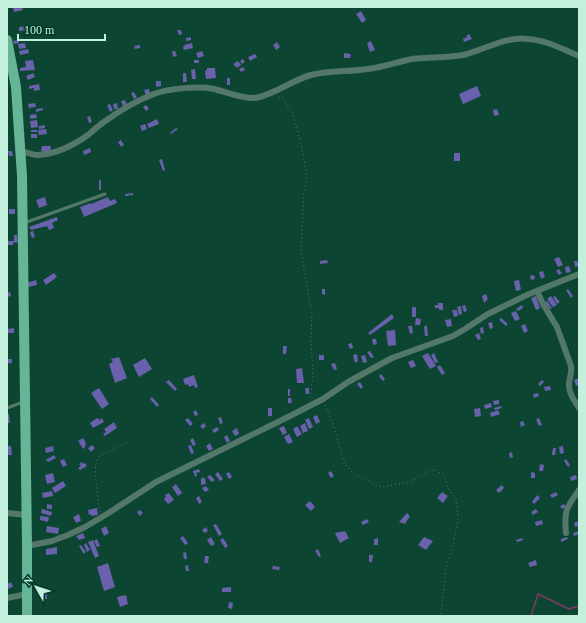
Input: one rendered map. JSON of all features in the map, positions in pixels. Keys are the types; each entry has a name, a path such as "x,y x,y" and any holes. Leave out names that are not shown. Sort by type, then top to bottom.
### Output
{"main road":[{"path":"7,40 16,87 22,176 27,616"}],"street":[{"path":"20,150 36,155 49,153 74,144 105,121 134,103 164,91 191,88 212,89 245,98 254,98 266,95 311,75 368,69 413,59 444,58 465,54 515,39 526,38 551,44 579,56"},
{"path":"27,546 68,535 85,527 156,482 310,406 348,382 392,358 453,336 488,314 536,291 579,274"},
{"path":"536,291 557,327 571,366 572,372 569,390 579,408"},
{"path":"566,533 565,519 567,509 579,490"},
{"path":"7,513 27,515"},
{"path":"7,598 27,594"}],"lane":[{"path":"22,224 105,194"},
{"path":"7,408 25,402"}],"path":[{"path":"270,93 276,94 284,100 292,112 302,148 307,177 304,192 301,252 312,309 311,341 313,375 310,406"},
{"path":"323,399 333,424 343,459 347,467 359,477 381,487 406,483 432,470 436,470 444,475 449,489 456,499 458,519 453,547 446,567 441,616"},
{"path":"100,518 96,471 98,458 129,442"}],"building":[{"path":"13,7 22,7 23,10 14,12"},
{"path":"361,11 366,20 362,23 356,14"},
{"path":"28,26 29,30 19,31 19,27"},
{"path":"177,30 181,30 182,34 179,35"},
{"path":"469,34 472,39 464,42 463,39"},
{"path":"191,37 191,40 186,41 186,38"},
{"path":"19,40 19,43 14,44 13,41"},
{"path":"371,41 375,50 370,52 367,43"},
{"path":"277,42 280,47 276,50 273,45"},
{"path":"25,43 26,48 19,49 18,44"},
{"path":"192,43 193,48 184,50 184,45"},
{"path":"140,45 140,48 135,49 134,46"},
{"path":"28,49 29,53 20,55 19,51"},
{"path":"172,51 175,51 177,56 173,57"},
{"path":"202,51 204,56 198,58 196,53"},
{"path":"344,53 351,54 350,58 344,58"},
{"path":"255,54 257,57 250,61 248,57"},
{"path":"243,59 245,62 242,64 240,61"},
{"path":"33,60 35,70 20,71 20,68 26,67 25,61"},
{"path":"194,60 199,60 199,63 194,63"},
{"path":"238,61 241,65 237,68 233,64"},
{"path":"243,67 245,70 241,72 239,69"},
{"path":"207,68 215,68 216,78 206,79 205,71"},
{"path":"195,69 196,79 192,79 191,70"},
{"path":"33,73 35,77 28,80 26,76"},
{"path":"183,73 186,73 187,82 183,82"},
{"path":"227,78 230,78 230,85 227,85"},
{"path":"156,81 161,81 161,86 156,87"},
{"path":"39,84 40,90 34,91 34,88 29,89 29,86"},
{"path":"477,86 481,96 463,104 459,94"},
{"path":"149,89 150,93 146,95 144,90"},
{"path":"134,92 137,98 134,99 131,93"},
{"path":"125,100 127,105 123,106 121,101"},
{"path":"35,103 36,107 29,108 28,104"},
{"path":"117,103 118,109 114,109 113,104"},
{"path":"110,104 113,110 110,112 107,105"},
{"path":"146,105 149,109 146,111 143,107"},
{"path":"43,108 43,110 36,112 36,109"},
{"path":"497,109 499,115 494,116 493,110"},
{"path":"36,114 37,118 30,119 30,115"},
{"path":"90,116 92,122 89,123 87,117"},
{"path":"157,119 159,124 149,128 147,124"},
{"path":"37,120 38,127 31,128 30,121"},
{"path":"145,124 147,129 142,131 140,126"},
{"path":"45,125 45,128 39,129 39,126"},
{"path":"176,128 178,129 171,134 170,133"},
{"path":"46,129 47,134 39,135 38,130"},
{"path":"31,130 37,130 37,132 31,132"},
{"path":"31,134 37,134 37,138 31,138"},
{"path":"121,140 124,145 121,147 118,142"},
{"path":"42,146 51,146 50,152 41,151"},
{"path":"90,148 91,152 84,155 83,151"},
{"path":"8,151 12,151 13,156 9,156"},
{"path":"454,153 460,153 460,161 454,161"},
{"path":"162,159 165,170 163,171 159,160"},
{"path":"99,180 101,180 101,190 99,190"},
{"path":"133,193 133,195 125,196 125,194"},
{"path":"45,197 47,205 39,208 36,200"},
{"path":"108,197 110,201 115,199 117,203 84,217 80,207"},
{"path":"9,209 15,209 15,214 9,214"},
{"path":"57,217 58,220 52,223 54,228 49,230 47,226 31,230 29,227"},
{"path":"33,231 35,237 32,238 30,232"},
{"path":"14,235 17,235 18,242 13,243 13,245 7,245 7,241 14,241"},
{"path":"559,257 563,265 558,267 554,259"},
{"path":"327,260 328,263 320,264 320,261"},
{"path":"574,261 577,261 579,266 575,267"},
{"path":"569,266 571,272 566,273 565,267"},
{"path":"559,269 562,273 559,275 556,271"},
{"path":"543,271 545,277 541,279 539,272"},
{"path":"54,273 57,277 46,285 43,280"},
{"path":"534,275 535,279 531,280 530,276"},
{"path":"36,280 37,285 28,287 27,283"},
{"path":"519,280 521,290 516,291 514,281"},
{"path":"322,289 325,289 325,295 322,294"},
{"path":"568,289 573,296 571,298 566,290"},
{"path":"10,292 11,296 7,297 7,293"},
{"path":"486,294 488,299 484,303 482,296"},
{"path":"536,296 540,308 536,310 531,298"},
{"path":"551,296 557,305 553,307 547,299"},
{"path":"555,296 560,302 557,304 553,297"},
{"path":"547,301 552,308 550,309 545,302"},
{"path":"438,303 443,303 443,310 435,308 435,305 438,305"},
{"path":"465,305 467,311 464,312 462,306"},
{"path":"522,305 523,308 518,311 516,309"},
{"path":"461,306 462,314 459,315 457,307"},
{"path":"412,307 416,307 416,317 412,317"},
{"path":"452,310 457,310 458,316 454,317"},
{"path":"516,311 520,319 515,321 511,313"},
{"path":"392,314 394,318 370,335 368,333"},
{"path":"416,318 421,319 420,325 415,325"},
{"path":"501,318 508,324 506,326 499,320"},
{"path":"451,319 452,326 447,327 445,320"},
{"path":"492,322 493,328 490,329 488,323"},
{"path":"525,324 528,331 524,333 521,326"},
{"path":"408,326 412,326 413,333 410,334"},
{"path":"424,326 427,326 428,336 425,336"},
{"path":"483,327 484,333 481,334 480,328"},
{"path":"14,328 14,333 7,333 7,329"},
{"path":"395,330 396,345 388,346 386,331"},
{"path":"479,333 481,339 478,340 475,335"},
{"path":"372,339 376,339 377,344 373,345"},
{"path":"352,343 353,348 350,349 348,344"},
{"path":"283,346 287,346 286,354 283,354"},
{"path":"370,351 374,357 371,358 367,352"},
{"path":"428,353 436,366 430,369 422,356"},
{"path":"434,353 438,362 435,363 431,355"},
{"path":"357,354 358,361 355,363 353,355"},
{"path":"319,355 324,355 324,360 319,360"},
{"path":"365,355 367,362 363,363 361,356"},
{"path":"119,357 127,378 115,383 109,364 113,362 111,359"},
{"path":"145,358 152,369 139,377 133,365"},
{"path":"7,359 12,359 12,363 7,363"},
{"path":"413,360 416,366 411,368 408,362"},
{"path":"335,363 337,369 334,370 331,364"},
{"path":"440,365 445,373 442,375 437,367"},
{"path":"302,368 304,383 297,383 296,369"},
{"path":"381,374 385,379 383,381 379,376"},
{"path":"194,375 198,387 195,388 194,385 189,387 188,384 185,385 183,379"},
{"path":"579,378 579,385 576,386 574,380"},
{"path":"169,380 177,389 175,391 166,382"},
{"path":"542,380 544,382 540,386 538,384"},
{"path":"360,382 363,387 361,389 357,384"},
{"path":"550,386 551,390 545,391 544,387"},
{"path":"99,388 109,404 102,409 91,393"},
{"path":"305,388 309,388 309,394 306,394"},
{"path":"288,389 290,389 290,396 288,396"},
{"path":"538,393 539,396 534,398 533,394"},
{"path":"152,397 159,405 157,407 150,399"},
{"path":"288,398 291,398 292,403 288,403"},
{"path":"499,400 499,404 494,405 493,401"},
{"path":"491,403 492,407 485,409 484,405"},
{"path":"501,406 502,408 495,410 494,408"},
{"path":"268,408 272,408 272,416 268,416"},
{"path":"480,408 481,416 475,417 474,409"},
{"path":"196,410 198,415 195,416 193,412"},
{"path":"498,410 500,414 491,417 490,413"},
{"path":"7,414 9,414 10,423 7,423"},
{"path":"317,415 320,422 316,424 313,417"},
{"path":"221,417 223,423 220,424 218,418"},
{"path":"97,418 100,420 102,418 104,422 93,428 90,423"},
{"path":"188,418 193,424 190,426 185,420"},
{"path":"309,418 313,427 309,429 305,420"},
{"path":"539,418 542,425 539,426 536,419"},
{"path":"523,421 525,425 521,427 520,422"},
{"path":"114,422 117,428 105,436 103,434 106,432 104,429"},
{"path":"204,423 206,426 203,429 200,426"},
{"path":"305,423 308,431 303,433 300,426"},
{"path":"284,426 287,433 283,435 279,428"},
{"path":"297,426 302,434 297,437 293,429"},
{"path":"217,427 219,430 214,433 212,430"},
{"path":"237,428 239,434 235,436 232,431"},
{"path":"289,434 293,442 288,444 284,437"},
{"path":"227,435 230,441 227,443 224,437"},
{"path":"83,438 86,443 83,449 78,441"},
{"path":"193,438 196,445 193,446 190,440"},
{"path":"210,443 213,449 209,451 206,446"},
{"path":"92,445 95,448 91,452 88,448"},
{"path":"191,445 194,453 191,454 188,446"},
{"path":"7,446 11,446 12,455 7,455"},
{"path":"53,446 54,451 46,453 45,448"},
{"path":"563,446 564,453 560,454 559,447"},
{"path":"553,448 556,448 555,455 552,455"},
{"path":"512,452 513,457 510,458 509,453"},
{"path":"54,455 56,458 48,462 46,460"},
{"path":"64,459 67,465 63,467 60,461"},
{"path":"566,459 570,465 568,467 564,461"},
{"path":"82,462 87,466 80,470 78,468 81,466 79,464"},
{"path":"540,464 544,465 543,471 539,471"},
{"path":"199,469 200,472 196,473 197,476 195,477 193,471"},
{"path":"331,471 334,476 331,478 328,473"},
{"path":"218,472 223,479 220,481 215,474"},
{"path":"229,472 232,477 229,479 226,474"},
{"path":"531,472 535,473 535,478 531,478"},
{"path":"53,473 55,482 47,484 45,475"},
{"path":"210,475 215,480 212,482 207,477"},
{"path":"576,475 577,479 571,481 570,477"},
{"path":"201,478 205,478 206,484 201,485"},
{"path":"63,481 66,486 55,493 52,488"},
{"path":"176,484 182,493 178,496 172,487"},
{"path":"502,485 504,488 499,493 496,490"},
{"path":"206,486 209,490 205,492 202,488"},
{"path":"52,491 53,496 43,498 42,493"},
{"path":"442,492 448,496 443,503 437,498"},
{"path":"556,492 558,495 552,498 550,495"},
{"path":"169,493 174,500 168,504 164,499 166,497 165,495"},
{"path":"537,495 540,498 534,504 532,502"},
{"path":"199,496 202,502 199,504 196,498"},
{"path":"310,501 315,507 311,511 305,505"},
{"path":"47,504 52,505 52,509 47,509"},
{"path":"564,504 566,507 562,509 560,506"},
{"path":"97,508 98,515 89,515 88,510"},
{"path":"42,509 52,512 51,516 41,513"},
{"path":"536,509 538,512 533,515 531,512"},
{"path":"140,510 143,513 140,516 137,512"},
{"path":"407,513 410,516 405,524 399,522"},
{"path":"79,514 81,521 76,523 73,517"},
{"path":"40,516 49,517 48,522 40,520"},
{"path":"367,519 369,522 363,525 361,522"},
{"path":"542,520 543,524 536,526 535,522"},
{"path":"579,521 579,526 575,527 574,523"},
{"path":"216,524 222,534 219,536 213,525"},
{"path":"47,526 59,528 58,534 46,532"},
{"path":"106,526 109,533 104,536 101,529"},
{"path":"206,527 208,531 205,533 202,530"},
{"path":"345,531 349,538 340,543 335,533"},
{"path":"579,531 579,534 574,536 573,533"},
{"path":"83,533 85,538 79,540 76,536"},
{"path":"183,536 188,543 185,545 180,538"},
{"path":"211,537 215,544 211,546 207,540"},
{"path":"424,537 433,541 426,550 418,545"},
{"path":"567,537 568,539 561,542 561,539"},
{"path":"223,538 228,546 225,548 220,540"},
{"path":"378,538 378,545 374,545 374,539"},
{"path":"522,538 523,540 517,542 516,540"},
{"path":"97,539 100,546 97,547 94,541"},
{"path":"93,540 99,556 95,558 88,542"},
{"path":"86,543 90,550 87,552 84,545"},
{"path":"81,545 86,552 84,554 79,546"},
{"path":"57,547 57,554 46,555 46,549"},
{"path":"318,549 321,556 319,557 315,551"},
{"path":"186,552 187,559 184,559 183,553"},
{"path":"369,555 373,555 372,562 369,562"},
{"path":"205,556 209,556 208,563 204,563"},
{"path":"536,560 537,565 530,567 528,563"},
{"path":"108,563 115,587 104,591 97,567"},
{"path":"188,565 189,571 186,571 185,566"},
{"path":"273,566 280,567 279,570 272,569"},
{"path":"11,582 13,587 7,589 7,584"},
{"path":"231,587 231,592 222,592 222,588"},
{"path":"41,591 47,591 47,599 41,599"},
{"path":"126,595 128,604 120,607 117,597"},
{"path":"229,602 233,603 232,609 228,608"}],"waterway":[{"path":"531,616 538,594 569,609 579,606"}]}
